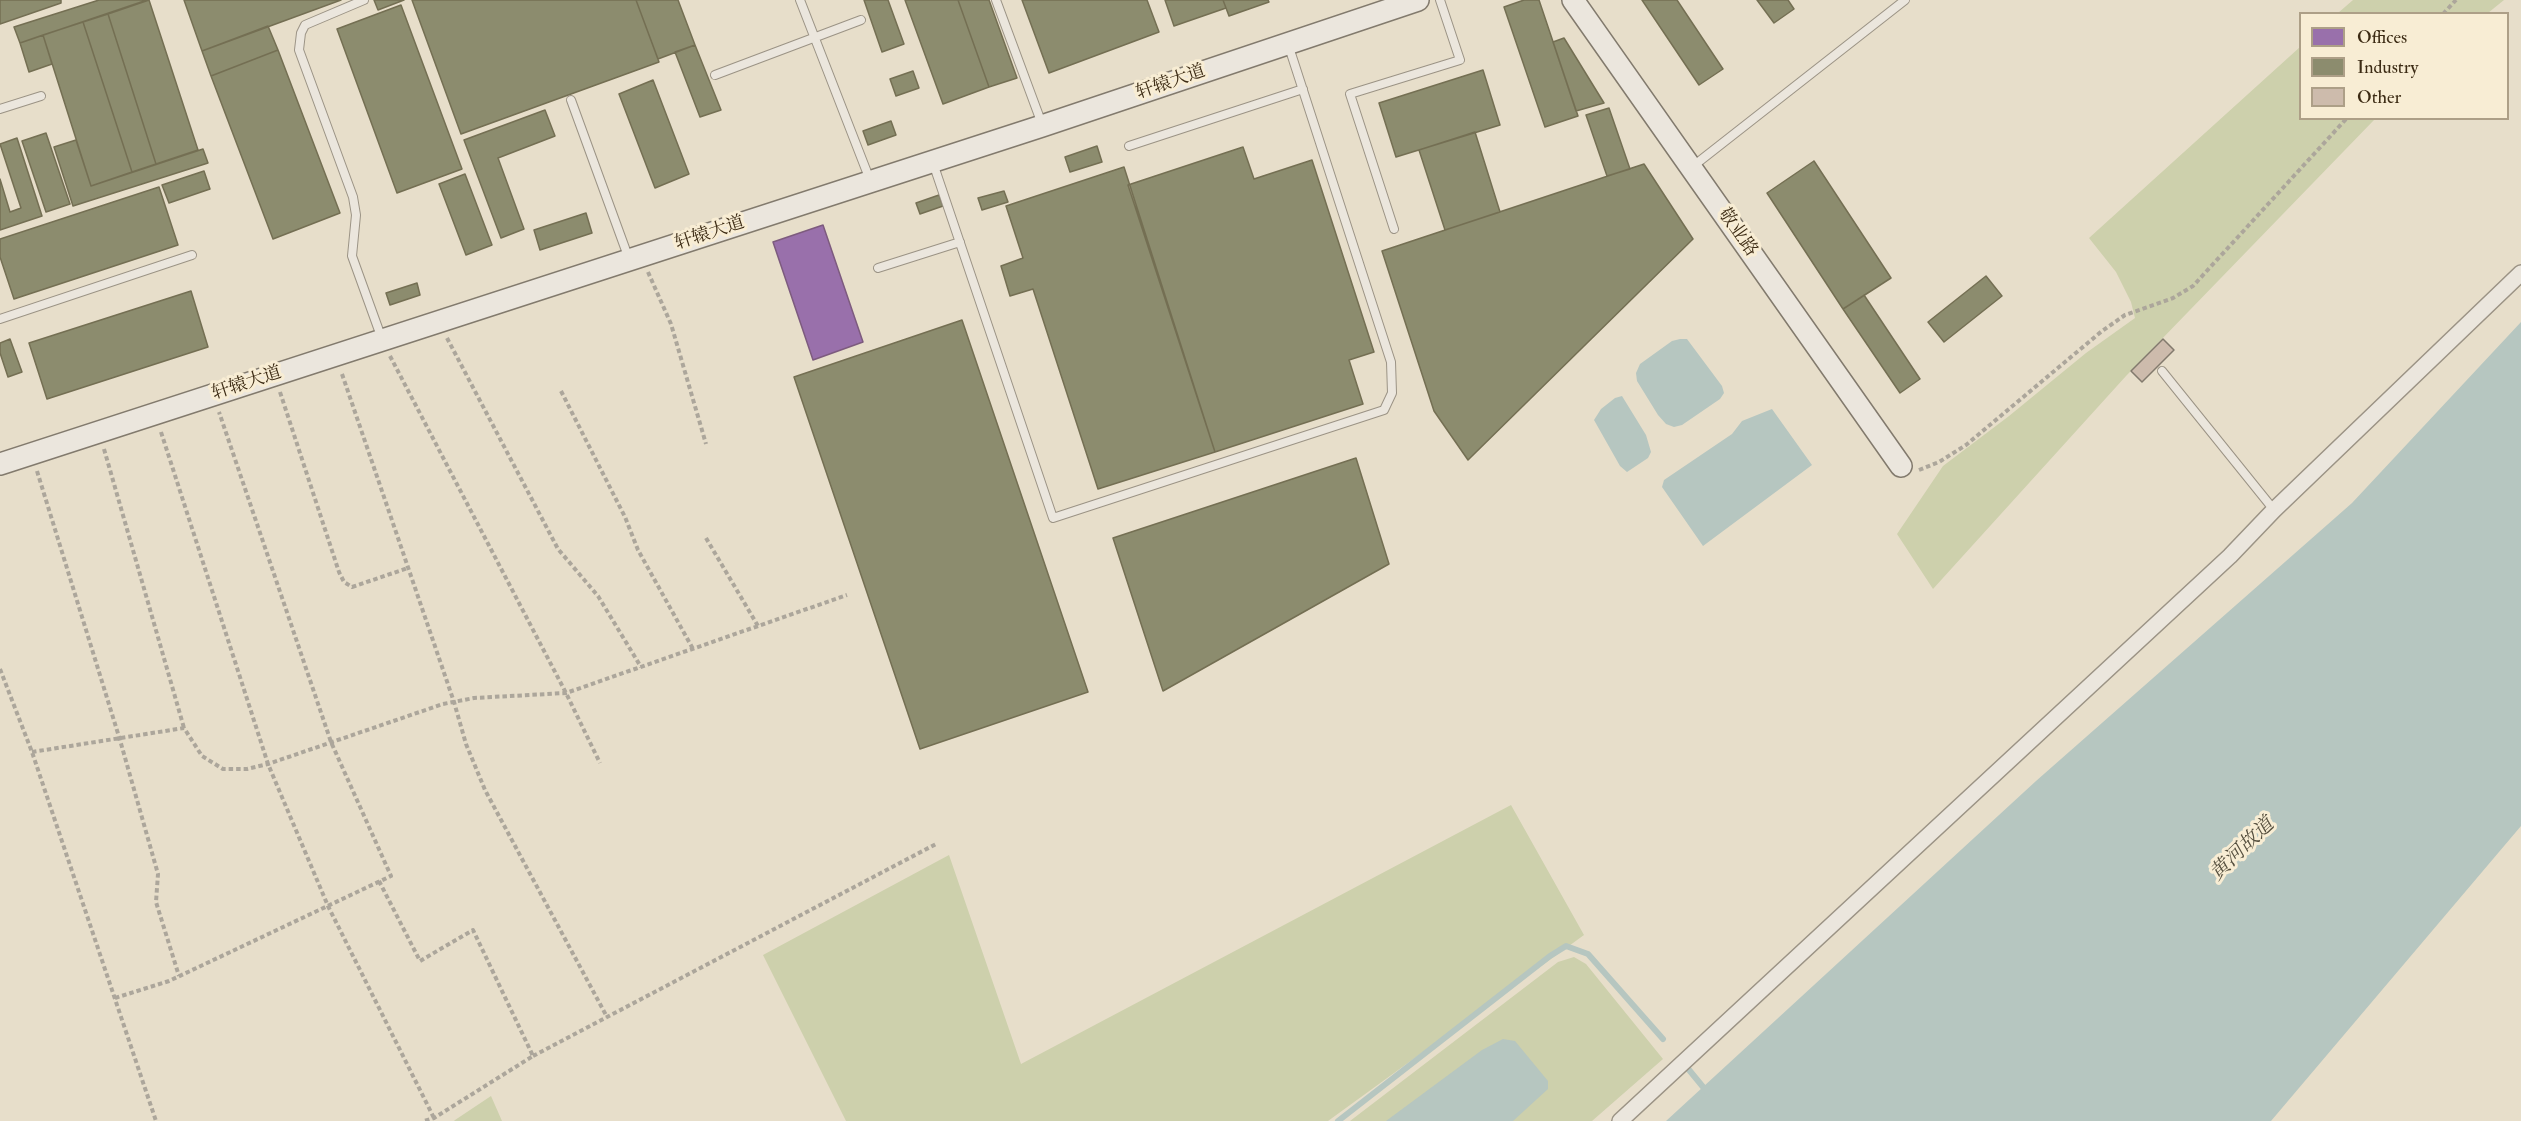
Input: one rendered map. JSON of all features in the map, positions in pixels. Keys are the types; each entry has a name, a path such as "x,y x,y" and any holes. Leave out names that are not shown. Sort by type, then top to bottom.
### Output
{"street":[{"name":"轩辕大道","path":"0,464 932,162 1418,0"},
{"name":"敬业路","path":"1573,0 1901,466"},
{"path":"1620,1121 2230,556 2274,510 2521,273"}],"lane":[{"path":"364,0 306,25 300,33 298,50 353,196 356,214 352,256 382,340"},
{"path":"800,0 870,182"},
{"path":"996,0 1042,126"},
{"path":"1394,229 1350,94 1460,60 1440,0"},
{"path":"1691,168 1905,0"},
{"path":"715,75 861,20"},
{"path":"932,162 1053,518 1384,410 1392,393 1391,362 1288,44"},
{"path":"1129,146 1303,89"},
{"path":"0,109 41,96"},
{"path":"571,100 635,258"},
{"path":"878,268 960,242"},
{"path":"0,318 192,255"},
{"path":"2162,371 2274,510"}],"path":[{"path":"2445,12 2456,0"},
{"path":"1901,466 1918,470 1939,462 1966,445 2102,331 2125,315 2173,298 2193,286 2345,120"},
{"path":"635,258 672,324 706,444"},
{"path":"438,322 558,549 598,596 641,667"},
{"path":"382,340 566,693 600,763"},
{"path":"335,355 454,702 466,744 485,790 607,1017"},
{"path":"274,375 344,582 352,587 408,568"},
{"path":"561,391 629,525 638,550 693,649"},
{"path":"115,998 179,976 391,876 331,742 213,395"},
{"path":"155,414 268,764 328,906 434,1118"},
{"path":"99,432 184,728 202,756 224,769 247,769 268,764 454,702 474,698 566,693 847,595"},
{"path":"32,454 42,493 120,740 158,874 156,902 179,976"},
{"path":"706,538 758,626"},
{"path":"0,669 32,752 156,1121"},
{"path":"32,752 120,740 184,728"},
{"path":"424,1121 434,1118 533,1056 936,844"},
{"path":"379,881 420,961 473,930 533,1056"}],"green space":[{"path":"2353,0 2504,0 2489,12 2339,12"},
{"path":"2299,48 2299,120 2374,120 2126,376 1933,589 1897,534 1943,466 2086,353 2135,318 2131,302 2116,272 2089,238"},
{"path":"1511,805 1584,935 1328,1121 846,1121 763,955 949,855 1021,1064"},
{"path":"1574,957 1586,964 1663,1059 1592,1121 1350,1121 1558,962"},
{"path":"491,1096 502,1121 454,1121 455,1120"}],"water":[{"name":"黄河故道","path":"2521,322 2521,826 2271,1121 1666,1121 2036,781 2352,503"},
{"path":"1687,339 1722,386 1724,393 1720,399 1682,425 1674,427 1666,424 1658,415 1637,381 1636,373 1640,364 1672,341"},
{"path":"1622,396 1646,435 1651,452 1648,458 1627,472 1620,466 1594,420 1601,409 1615,398"},
{"path":"1772,409 1812,465 1703,546 1662,487 1664,480 1732,434 1742,421"},
{"path":"1503,1039 1515,1041 1548,1081 1548,1089 1513,1121 1386,1121 1482,1050"}],"building: Offices":[{"path":"823,225 863,342 813,360 773,242"}],"building: Industry":[{"path":"0,0 61,0 61,3 0,24"},
{"path":"99,0 147,0 20,43 14,27"},
{"path":"149,0 198,150 156,164 108,14"},
{"path":"184,0 341,0 202,51"},
{"path":"374,0 404,0 378,10"},
{"path":"412,0 636,0 659,62 461,134"},
{"path":"636,0 678,0 695,45 658,59"},
{"path":"864,0 888,0 904,44 882,52"},
{"path":"905,0 958,0 989,87 943,104"},
{"path":"958,0 989,0 1017,78 989,87"},
{"path":"1022,0 1147,0 1159,32 1049,73"},
{"path":"1165,0 1223,0 1226,8 1174,26"},
{"path":"1223,0 1268,0 1269,2 1229,16"},
{"path":"1524,0 1539,0 1578,116 1545,127 1504,7"},
{"path":"1642,0 1677,0 1723,69 1699,85"},
{"path":"1757,0 1788,0 1794,9 1774,23"},
{"path":"401,5 462,169 397,193 337,29"},
{"path":"108,14 156,164 132,172 83,22"},
{"path":"83,22 132,172 91,186 43,35"},
{"path":"268,26 278,50 211,76 202,51"},
{"path":"43,35 52,64 29,72 20,43"},
{"path":"1564,38 1604,103 1576,111 1553,42"},
{"path":"695,45 721,110 700,117 675,52"},
{"path":"278,50 340,213 273,239 211,76"},
{"path":"1483,70 1500,125 1396,157 1379,103"},
{"path":"913,71 919,88 896,96 890,79"},
{"path":"653,80 689,174 655,188 619,94"},
{"path":"1609,108 1630,169 1607,176 1586,115"},
{"path":"545,110 555,136 498,158 524,229 501,238 464,140"},
{"path":"891,121 896,135 868,145 863,131"},
{"path":"1475,132 1500,212 1445,230 1419,150"},
{"path":"46,133 70,204 46,212 22,141"},
{"path":"17,138 42,216 0,230 0,179 10,212 21,208 0,144"},
{"path":"76,140 91,186 203,149 208,163 73,206 54,147"},
{"path":"1097,146 1102,162 1070,172 1065,157"},
{"path":"1243,147 1254,179 1312,160 1374,352 1349,360 1363,404 1215,452 1128,185"},
{"path":"1814,161 1891,278 1843,309 1767,193"},
{"path":"1644,164 1693,239 1468,460 1434,411 1382,251"},
{"path":"1124,167 1215,452 1098,489 1033,289 1010,296 1001,266 1023,258 1006,206"},
{"path":"204,171 210,189 169,203 162,185"},
{"path":"465,174 492,245 466,255 439,184"},
{"path":"159,187 178,245 14,299 0,257 0,239"},
{"path":"1004,191 1008,202 982,210 978,198"},
{"path":"939,195 943,206 920,214 916,203"},
{"path":"586,213 592,233 540,250 534,230"},
{"path":"1986,276 2002,296 1944,342 1928,322"},
{"path":"417,283 420,295 390,305 386,293"},
{"path":"191,291 208,347 47,399 29,343"},
{"path":"1864,295 1920,379 1900,393 1843,309"},
{"path":"962,320 1088,692 920,749 794,377"},
{"path":"10,339 22,372 8,377 0,353 0,343"},
{"path":"1356,458 1389,564 1163,691 1113,538"}],"building: Other":[{"path":"2163,339 2174,350 2142,382 2131,371"}],"waterway":[{"path":"1338,1121 1550,956 1566,946 1588,954 1663,1039"},
{"path":"1685,1065 1708,1093"}]}
